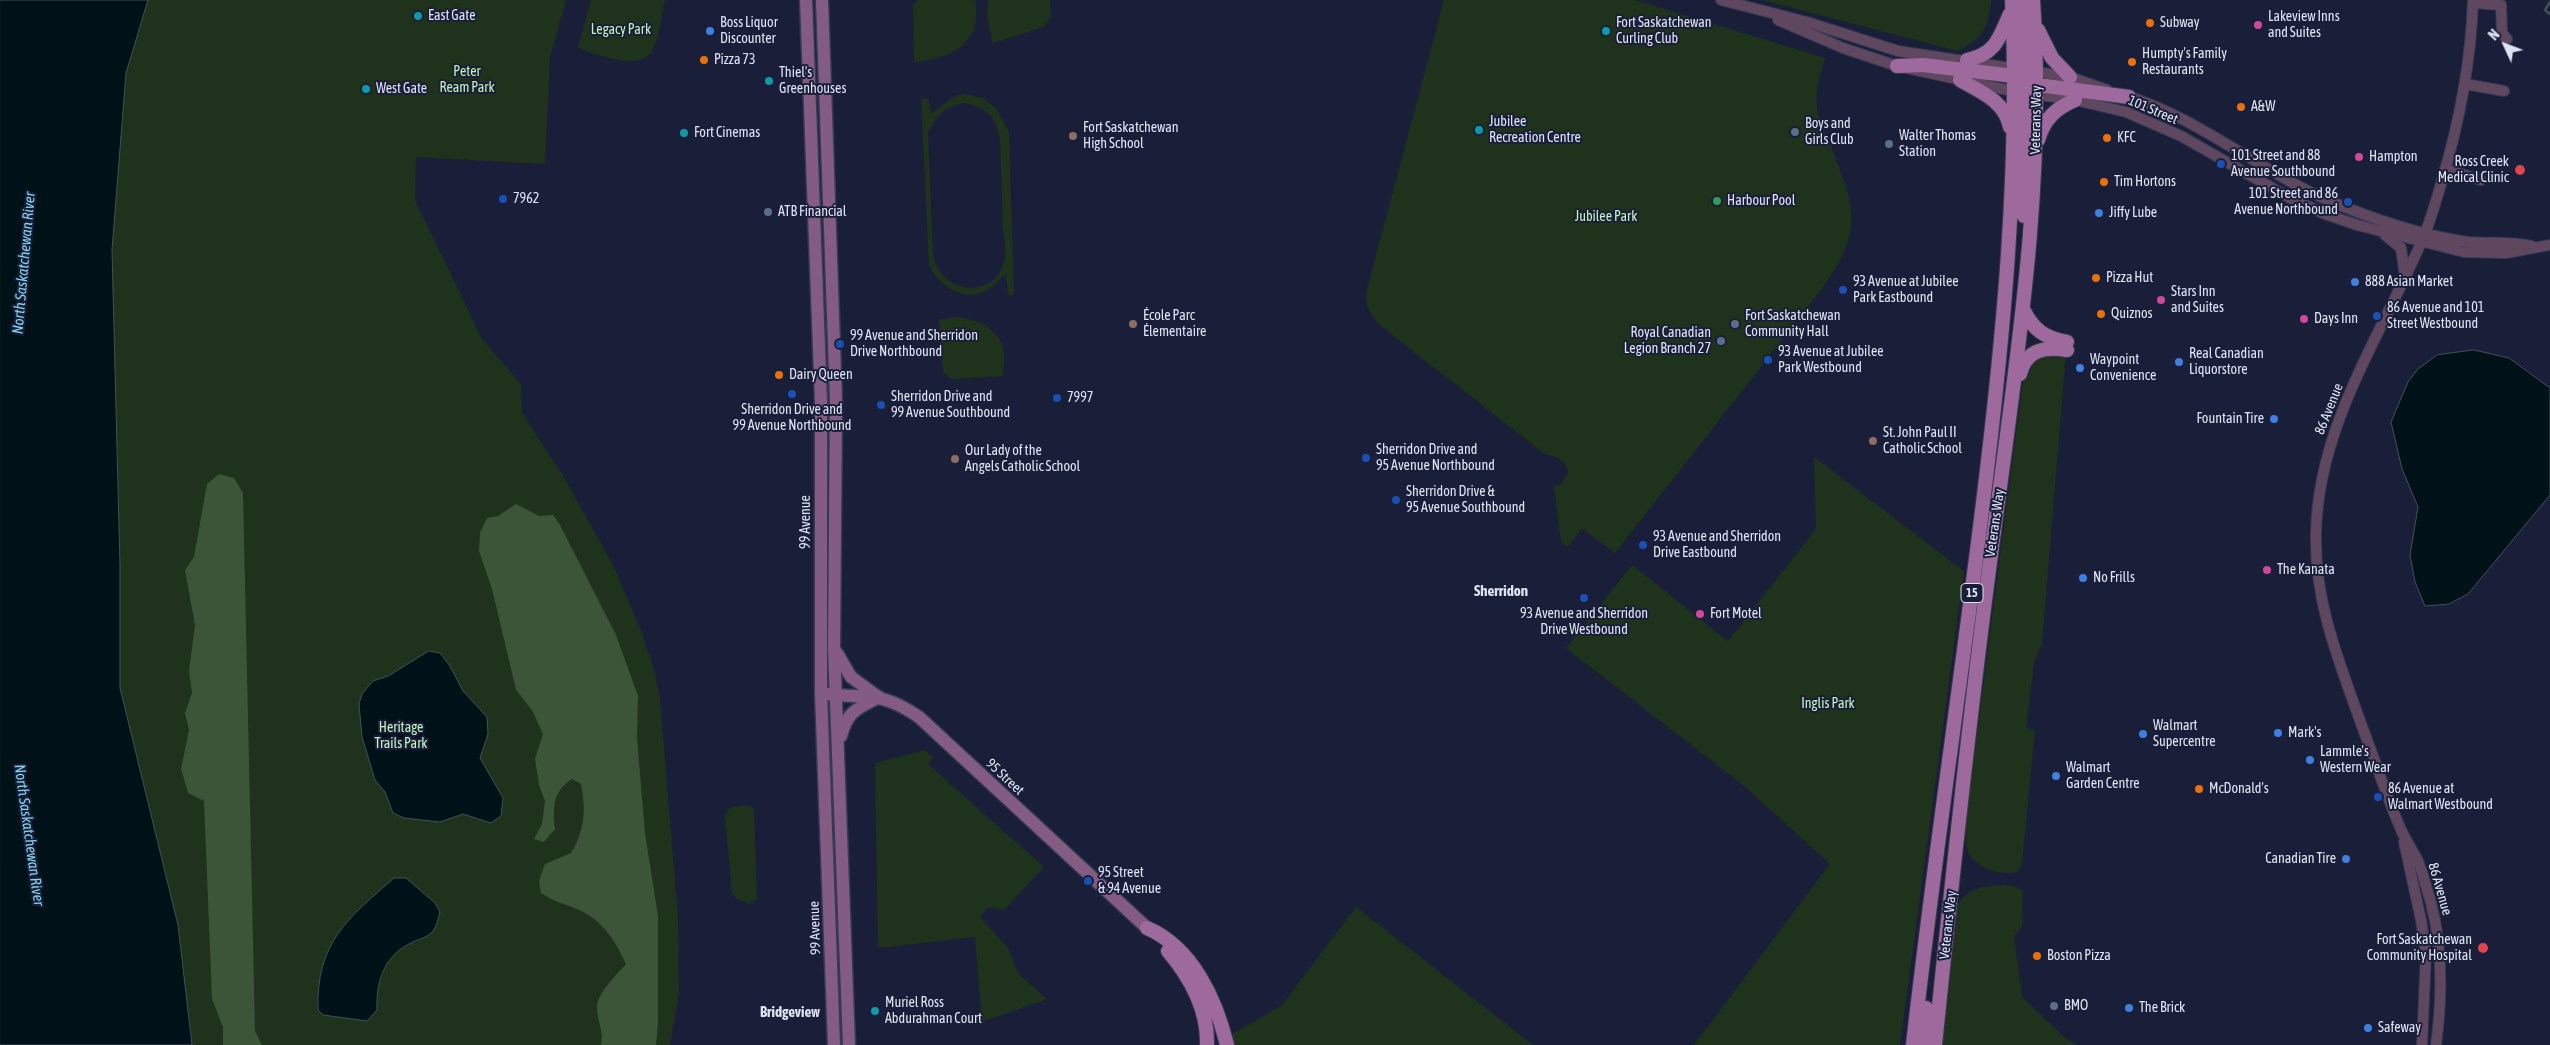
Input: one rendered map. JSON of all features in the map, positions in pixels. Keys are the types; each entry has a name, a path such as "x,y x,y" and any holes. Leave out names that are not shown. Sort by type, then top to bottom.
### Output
{"main road":[{"name":"99 Avenue","path":"806,0 821,401 821,693 834,1045"},
{"name":"99 Avenue","path":"822,0 836,401 834,648 848,1045"},
{"name":"Veterans Way","path":"1913,1045 1927,918 1990,447 2004,300 2012,140 2035,25 2033,0"},
{"path":"1967,60 1982,57 1992,49 2014,3"},
{"name":"Veterans Way","path":"1935,1045 1989,568 2028,277 2036,150 2024,81 2014,3"},
{"path":"2035,25 2052,58 2070,77"},
{"path":"1897,66 1923,65 2129,97"},
{"path":"1960,80 1991,98 2004,110 2012,140"},
{"path":"2024,81 2024,266 2028,277"},
{"path":"2036,150 2042,128 2049,117 2063,105 2076,100"},
{"path":"2012,402 2022,366 2028,357 2039,350 2067,346 2038,332 2030,323 2024,311"},
{"path":"834,648 844,669 851,677 879,697 854,710 846,718 838,749"},
{"name":"95 Street","path":"821,693 879,697 901,705 921,719 1147,928"},
{"path":"1923,1045 1931,933 1927,918"},
{"path":"1147,928 1180,966 1197,996 1207,1045"},
{"path":"1147,928 1159,933 1196,970 1217,1011 1227,1045"}],"street":[{"name":"101 Street","path":"1721,0 1849,34 1898,51 1967,60 2076,100 2126,112 2146,119 2181,136 2294,200 2325,214 2375,230 2449,250 2481,254 2506,253 2532,246"},
{"path":"2473,2 2501,5 2502,32 2507,39"},
{"name":"86 Avenue","path":"2436,1045 2440,974 2435,921 2417,860 2403,833 2326,624 2318,574 2316,535 2317,509 2323,468 2337,422 2426,232 2446,168 2465,84 2473,2"},
{"name":"101 Street","path":"1752,8 1842,48 1897,66 1960,80 2024,81 2070,77 2175,115 2260,166 2316,195 2347,208 2426,232 2465,241 2491,244 2512,243 2532,246 2550,245"},
{"path":"2465,84 2504,91"},
{"path":"2446,168 2481,180"},
{"path":"2375,230 2394,241 2401,248 2405,278"},
{"name":"86 Avenue","path":"2403,833 2426,953 2422,1045"}],"green space":[{"name":"Heritage Trails Park","path":"148,0 566,0 550,57 545,164 416,157 415,200 482,339 521,384 522,413 562,474 614,567 642,633 654,669 660,699 678,918 679,993 670,1045 192,1045 178,925 120,688 120,566 112,250 126,73"},
{"name":"Legacy Park","path":"591,0 665,0 657,38 648,56 639,60 618,60 578,48"},
{"path":"918,0 975,0 976,15 974,28 962,46 941,57 914,62 913,5"},
{"path":"988,0 1050,0 1051,17 1044,27 993,43 987,17"},
{"name":"Jubilee Park","path":"1444,0 1635,0 1825,58 1818,88 1817,110 1821,125 1840,168 1850,204 1850,235 1844,252 1821,290 1615,553 1582,528 1568,547 1561,542 1554,486 1560,485 1568,474 1564,462 1545,454 1387,331 1377,322 1368,308 1367,289"},
{"path":"1762,0 1991,0 1991,4 1988,21 1982,33 1973,42 1958,51"},
{"path":"964,94 983,98 996,108 1009,132 1014,295 1008,295 1006,273 985,292 973,295 950,289 938,278 929,265 921,98 928,99 931,114 955,96","holes":["964,103 989,114 996,125 1000,139 1005,245 1004,262 998,274 990,282 979,287 967,287 956,284 946,278 938,268 933,255 928,133 934,121 946,110"]},
{"path":"953,317 970,319 992,330 1002,344 1004,352 1003,376 951,379 943,372 939,320"},
{"path":"2066,352 2042,644 2034,662 2026,728 2035,730 2022,864 2017,872 2000,872 1981,866 1969,853 1965,837 1967,809 2024,372 2035,356"},
{"name":"Inglis Park","path":"1814,457 1964,571 1900,1045 1694,1045 1830,864 1743,785 1566,648 1632,565 1728,641 1816,529"},
{"path":"219,474 234,478 243,493 255,1031 262,1045 223,1045 223,1027 212,999 204,801 188,793 181,769 189,730 185,713 192,693 189,671 195,625 185,570 194,557 207,484"},
{"path":"516,504 539,516 553,515 560,525 616,635 638,696 637,738 645,833 658,916 658,1022 656,1045 601,1045 602,1036 597,1010 600,997 607,985 626,964 618,947 607,932 586,913 541,893 539,881 545,864 571,853 576,844 582,828 584,803 581,784 572,779 565,784 557,795 554,807 555,829 544,842 534,839 542,824 545,801 539,785 535,759 543,734 532,710 516,690 492,589 479,551 480,533 487,518 498,516"},
{"path":"925,750 933,758 928,764 1044,867 1004,910 988,907 980,917 1008,948 1018,973 1047,999 982,1022 975,937 878,948 875,763"},
{"path":"746,805 754,808 757,899 750,904 737,899 732,893 725,815 730,807"},
{"path":"2015,886 2023,891 2022,927 2014,936 2022,997 2065,1038 2078,1045 1942,1045 1958,905 1966,894 1972,891 1984,887"},
{"path":"1356,907 1533,1045 1225,1045 1231,1035 1282,1005"}],"water":[{"name":"North Saskatchewan River","path":"0,0 148,0 126,73 112,250 120,566 120,688 178,925 192,1045 0,1045"},
{"path":"2474,350 2509,358 2550,388 2550,495 2468,594 2449,604 2425,606 2415,582 2410,555 2418,507 2402,469 2391,422 2408,382 2418,369 2437,355"},
{"path":"429,651 440,653 450,666 463,691 487,717 488,734 480,758 503,798 501,816 491,823 463,814 440,822 404,818 393,813 385,792 375,780 362,737 359,704 362,694 373,681 388,676"},
{"path":"394,878 406,878 435,903 440,912 434,929 426,937 403,947 389,962 380,979 377,1010 367,1021 323,1015 318,1010 319,987 322,967 329,950 349,920"}],"waterway":[{"path":"2550,2 2545,10 2550,14"}],"place":[{"name":"East Gate","path":"418,16"},
{"name":"Subway","path":"2150,23"},
{"name":"Lakeview Inns and Suites","path":"2258,25"},
{"name":"Boss Liquor Discounter","path":"710,31"},
{"name":"Fort Saskatchewan Curling Club","path":"1606,31"},
{"name":"Pizza 73","path":"704,60"},
{"name":"Humpty's Family Restaurants","path":"2132,62"},
{"name":"Thiel's Greenhouses","path":"769,81"},
{"name":"West Gate","path":"366,89"},
{"name":"A&W","path":"2241,107"},
{"name":"Jubilee Recreation Centre","path":"1479,130"},
{"name":"Boys and Girls Club","path":"1795,132"},
{"name":"Fort Cinemas","path":"684,133"},
{"name":"Fort Saskatchewan High School","path":"1073,136"},
{"name":"KFC","path":"2107,138"},
{"name":"Walter Thomas Station","path":"1889,144"},
{"name":"Hampton","path":"2359,157"},
{"name":"101 Street and 88 Avenue Southbound","path":"2221,164"},
{"name":"Ross Creek Medical Clinic","path":"2520,170"},
{"name":"Tim Hortons","path":"2104,182"},
{"name":"7962","path":"503,199"},
{"name":"Harbour Pool","path":"1717,201"},
{"name":"101 Street and 86 Avenue Northbound","path":"2348,202"},
{"name":"ATB Financial","path":"768,212"},
{"name":"Jiffy Lube","path":"2099,213"},
{"name":"Pizza Hut","path":"2096,278"},
{"name":"888 Asian Market","path":"2355,282"},
{"name":"93 Avenue at Jubilee Park Eastbound","path":"1843,290"},
{"name":"Stars Inn and Suites","path":"2161,300"},
{"name":"Quiznos","path":"2101,314"},
{"name":"86 Avenue and 101 Street Westbound","path":"2377,316"},
{"name":"Days Inn","path":"2304,319"},
{"name":"École Parc Élementaire","path":"1133,324"},
{"name":"Fort Saskatchewan Community Hall","path":"1735,324"},
{"name":"Royal Canadian Legion Branch 27","path":"1721,341"},
{"name":"99 Avenue and Sherridon Drive Northbound","path":"840,344"},
{"name":"93 Avenue at Jubilee Park Westbound","path":"1768,360"},
{"name":"Real Canadian Liquorstore","path":"2179,362"},
{"name":"Waypoint Convenience","path":"2080,368"},
{"name":"Dairy Queen","path":"779,375"},
{"name":"Sherridon Drive and 99 Avenue Northbound","path":"792,394"},
{"name":"7997","path":"1057,398"},
{"name":"Sherridon Drive and 99 Avenue Southbound","path":"881,405"},
{"name":"Fountain Tire","path":"2274,419"},
{"name":"St. John Paul II Catholic School","path":"1873,441"},
{"name":"Sherridon Drive and 95 Avenue Northbound","path":"1366,458"},
{"name":"Our Lady of the Angels Catholic School","path":"955,459"},
{"name":"Sherridon Drive & 95 Avenue Southbound","path":"1396,500"},
{"name":"93 Avenue and Sherridon Drive Eastbound","path":"1643,545"},
{"name":"The Kanata","path":"2267,570"},
{"name":"No Frills","path":"2083,578"},
{"name":"93 Avenue and Sherridon Drive Westbound","path":"1584,598"},
{"name":"Fort Motel","path":"1700,614"},
{"name":"Mark's","path":"2278,733"},
{"name":"Walmart Supercentre","path":"2143,734"},
{"name":"Lammle's Western Wear","path":"2310,760"},
{"name":"Walmart Garden Centre","path":"2056,776"},
{"name":"McDonald's","path":"2199,789"},
{"name":"86 Avenue at Walmart Westbound","path":"2378,797"},
{"name":"Canadian Tire","path":"2346,859"},
{"name":"95 Street & 94 Avenue","path":"1088,881"},
{"name":"Fort Saskatchewan Community Hospital","path":"2483,948"},
{"name":"Boston Pizza","path":"2037,956"},
{"name":"BMO","path":"2054,1006"},
{"name":"The Brick","path":"2129,1008"},
{"name":"Muriel Ross Abdurahman Court","path":"875,1011"},
{"name":"Safeway","path":"2368,1028"}],"district":[{"name":"Sherridon","path":"1501,591"},
{"name":"Bridgeview","path":"790,1012"}],"park label":[{"name":"Peter Ream Park","path":"467,80"}]}
